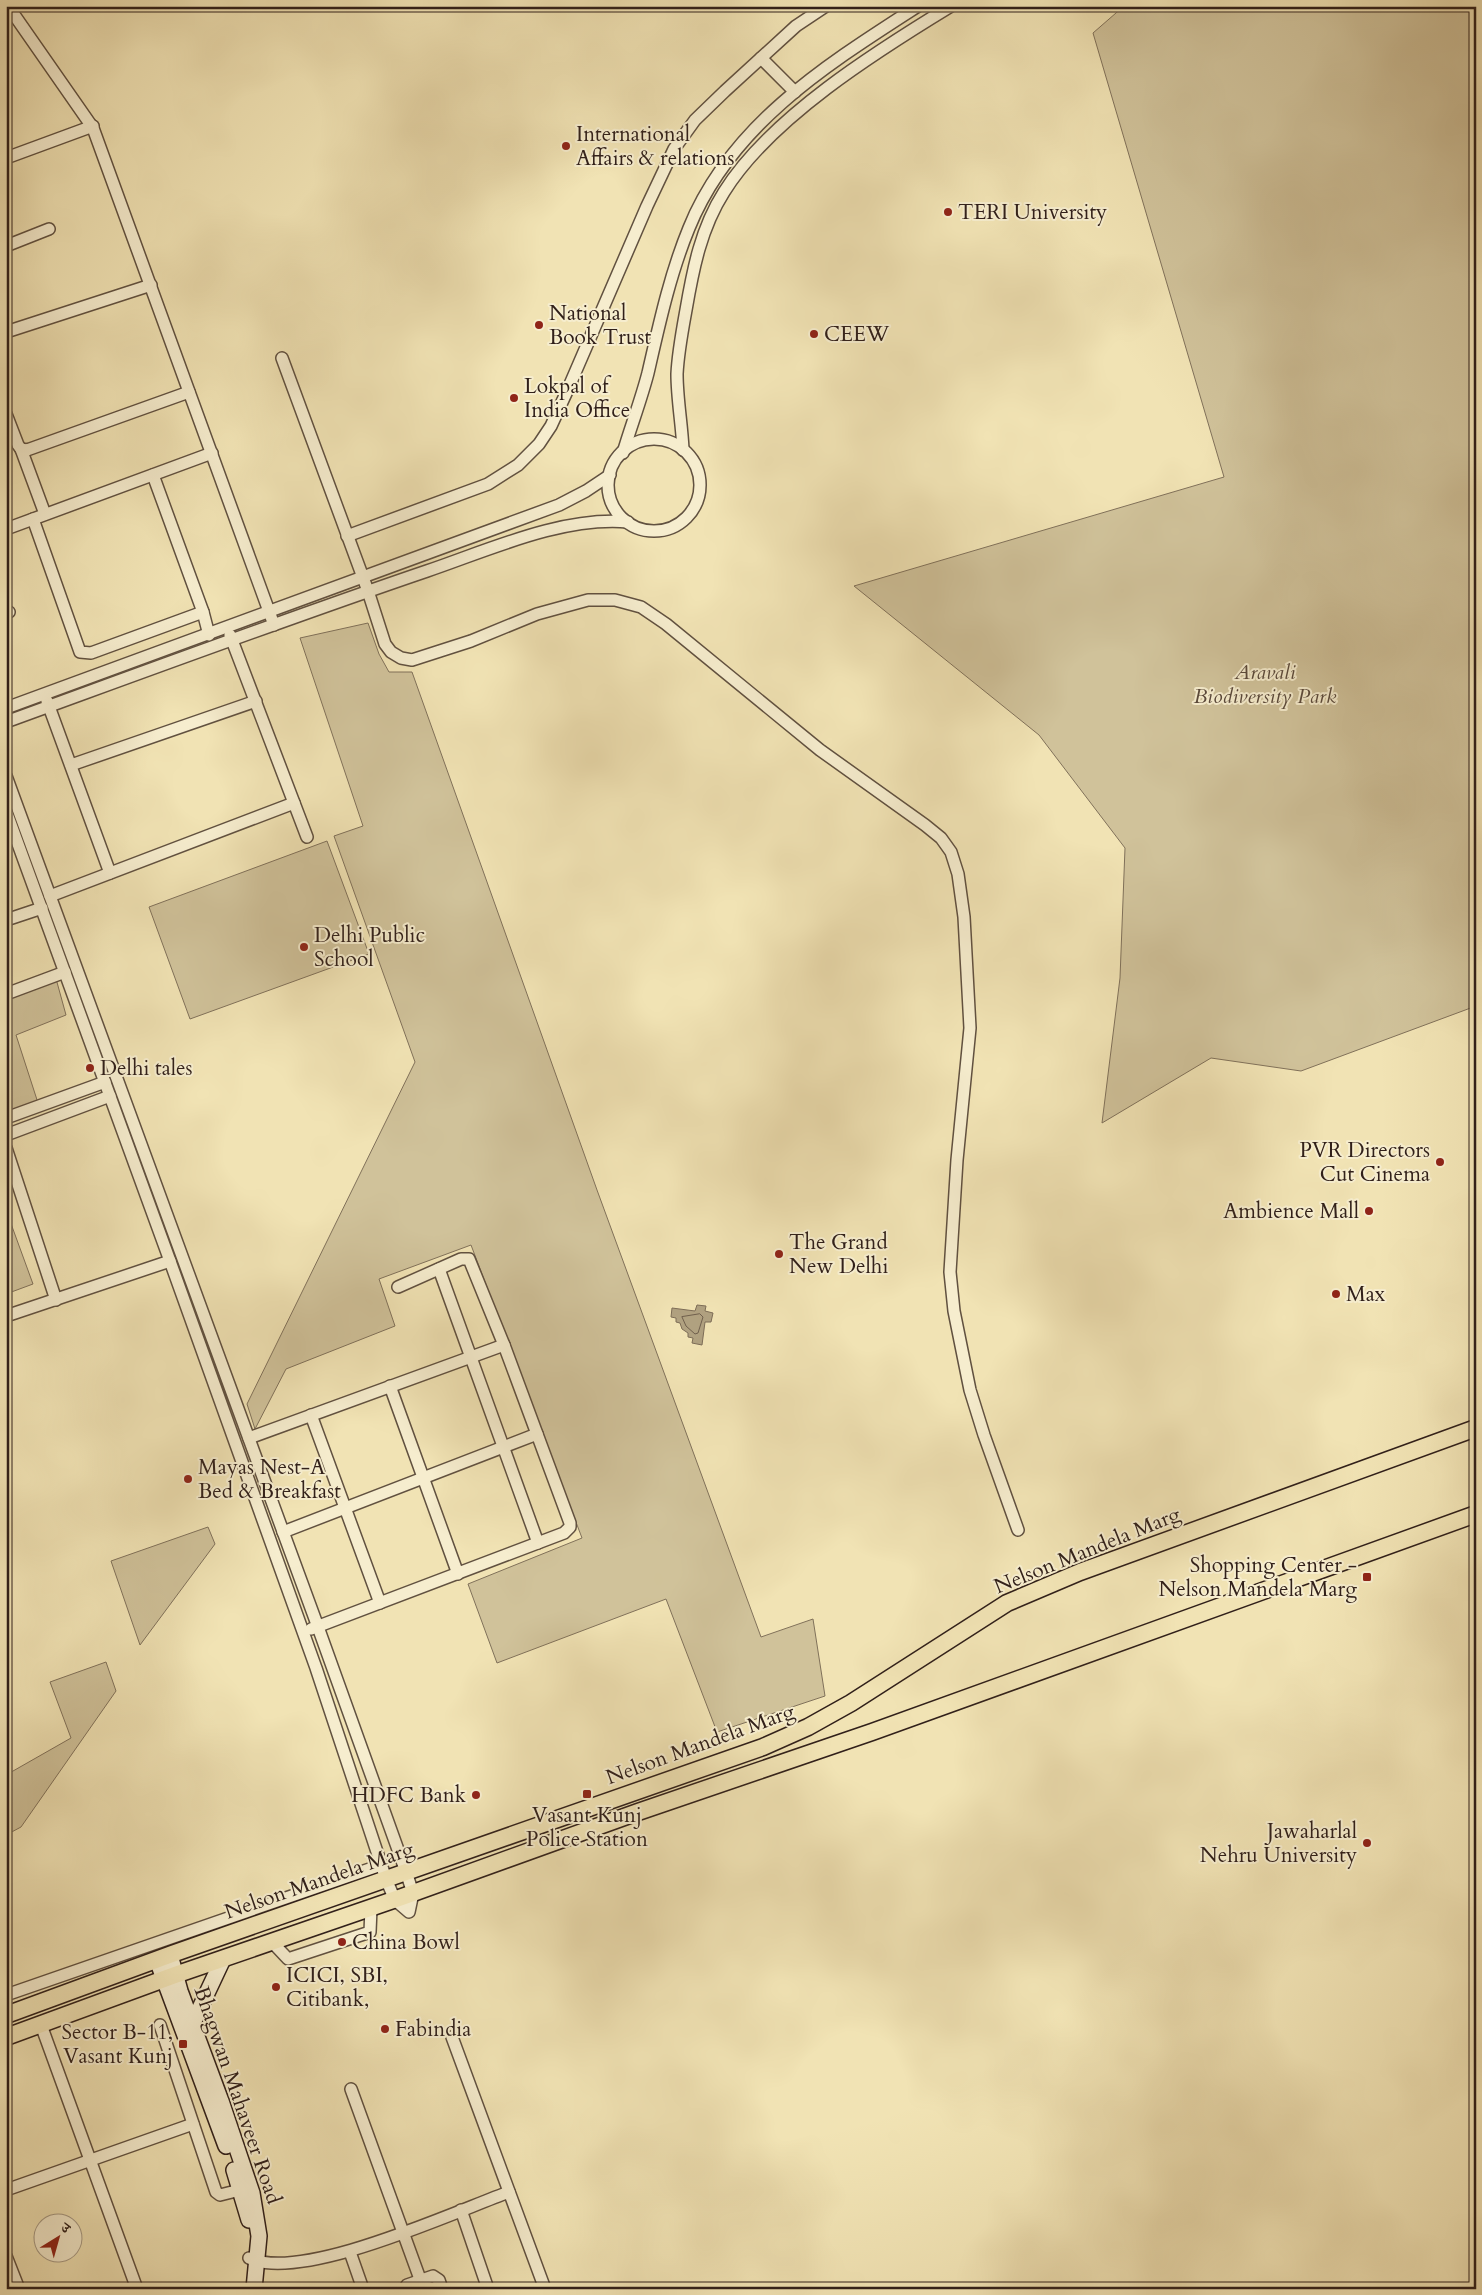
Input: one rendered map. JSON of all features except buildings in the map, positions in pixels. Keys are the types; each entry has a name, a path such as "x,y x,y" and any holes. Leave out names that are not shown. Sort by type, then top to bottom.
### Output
{"main road":[{"name":"Nelson Mandela Marg","path":"6,2015 166,1956 268,1921 383,1872 406,1872 763,1747 808,1728 851,1703 1007,1604 1080,1572 1474,1430"},
{"name":"Nelson Mandela Marg","path":"6,2038 41,2025 172,1985 223,1959 395,1900 638,1812 881,1729 1476,1514"}],"street":[{"path":"8,6 93,126 274,625"},
{"path":"347,536 488,484 518,465 539,444 551,426 565,396 646,206 674,149 695,120 796,26 826,6"},
{"path":"623,452 641,398 655,337 689,228 710,185 724,163 742,141 795,92 839,57 918,6"},
{"path":"683,450 677,376 683,326 697,252 705,229 723,193 742,167 764,143 826,90 951,6"},
{"path":"761,58 795,92"},
{"path":"6,158 93,126"},
{"path":"6,246 49,229"},
{"path":"6,332 151,286"},
{"path":"282,358 368,591 385,644 401,658 412,660 471,641 537,614 588,600 615,600 641,607 666,624 820,750 925,825 941,838 951,852 958,874 964,917 970,1028 957,1160 950,1272 954,1311 970,1390 1018,1530"},
{"path":"21,449 32,449 190,392"},
{"path":"6,414 45,514"},
{"path":"652,440 669,442 683,450 693,462 699,476 699,495 690,514 676,526 658,531 639,528 619,514 611,498 610,475 615,462 623,452 635,444 652,440"},
{"path":"6,528 212,453"},
{"path":"153,475 203,612 209,635"},
{"path":"6,708 209,635 559,504 586,491 610,475"},
{"path":"33,519 80,652 91,653 203,612"},
{"path":"6,722 368,591 553,528 592,521 628,522"},
{"path":"227,628 307,837"},
{"path":"44,695 110,873"},
{"path":"71,766 256,701"},
{"path":"6,776 318,1627 413,1893"},
{"path":"50,896 294,803"},
{"path":"6,811 303,1632 383,1872 395,1900"},
{"path":"6,920 42,908"},
{"path":"6,994 65,972"},
{"path":"6,1118 105,1082"},
{"path":"6,1135 110,1096"},
{"path":"6,1148 56,1300"},
{"path":"303,1632 564,1534 570,1527 504,1345 469,1258 464,1258 398,1287"},
{"path":"6,1316 170,1261"},
{"path":"439,1269 538,1543"},
{"path":"249,1438 504,1345"},
{"path":"390,1386 458,1574"},
{"path":"311,1415 380,1603"},
{"path":"283,1532 537,1434"},
{"path":"255,1502 269,1493"},
{"path":"6,1995 263,1905 383,1872"},
{"path":"263,1905 268,1921"},
{"path":"272,1942 288,1959 370,1932 371,1908"},
{"path":"167,1938 166,1956 172,1985"},
{"path":"192,2025 223,1959"},
{"name":"Bhagwan Mahaveer Road","path":"172,1985 192,2025 221,2100 252,2193 259,2225 254,2260 245,2289"},
{"name":"Bhagwan Mahaveer Road","path":"172,1985 195,2063 229,2154 240,2190 251,2234 254,2260 254,2289"},
{"path":"41,2025 137,2289"},
{"path":"160,2025 216,2192 220,2195 240,2190"},
{"path":"452,2038 545,2289"},
{"path":"175,2070 195,2063"},
{"path":"352,2089 420,2279"},
{"path":"6,2190 194,2124"},
{"path":"254,2260 294,2262 350,2252 509,2192"},
{"path":"461,2210 488,2289"},
{"path":"350,2252 363,2289"},
{"path":"6,2256 17,2284"},
{"path":"405,2289 407,2285 420,2279 436,2277 442,2289"}],"green space":[{"name":"Aravali Biodiversity Park","path":"1124,6 1476,6 1476,1006 1301,1071 1211,1058 1102,1123 1120,978 1125,848 1039,735 854,586 1224,477 1093,33"},
{"path":"368,623 379,654 389,672 412,672 597,1190 761,1637 813,1619 825,1696 717,1732 666,1599 497,1663 468,1584 582,1538 471,1245 379,1279 395,1326 286,1369 255,1429 247,1404 415,1062 334,836 363,826 300,638"},
{"path":"327,841 369,954 190,1019 149,907"},
{"path":"55,975 66,1015 16,1035 39,1106 6,1117 6,994"},
{"path":"6,1210 33,1284 6,1294"},
{"path":"208,1527 215,1544 140,1645 111,1561"},
{"path":"106,1662 116,1691 21,1827 6,1835 6,1775 71,1738 50,1682"}],"water":[{"path":"697,1305 706,1306 705,1311 713,1313 711,1322 705,1322 702,1345 692,1343 693,1338 688,1337 688,1333 682,1329 680,1323 676,1322 676,1318 671,1317 672,1308 695,1311"}],"place":[{"name":"International Affairs & relations","path":"566,146"},
{"name":"TERI University","path":"948,212"},
{"name":"National Book Trust","path":"539,325"},
{"name":"CEEW","path":"814,334"},
{"name":"Lokpal of India Office","path":"514,398"},
{"name":"Delhi Public School","path":"304,947"},
{"name":"Delhi tales","path":"90,1068"},
{"name":"PVR Directors Cut Cinema","path":"1440,1162"},
{"name":"Ambience Mall","path":"1369,1211"},
{"name":"The Grand New Delhi","path":"779,1254"},
{"name":"Max","path":"1336,1294"},
{"name":"Mayas Nest-A Bed & Breakfast","path":"188,1479"},
{"name":"Shopping Center - Nelson Mandela Marg","path":"1367,1577"},
{"name":"Vasant Kunj Police Station","path":"587,1794"},
{"name":"HDFC Bank","path":"476,1795"},
{"name":"Jawaharlal Nehru University","path":"1367,1843"},
{"name":"China Bowl","path":"342,1942"},
{"name":"ICICI, SBI, Citibank,","path":"276,1987"},
{"name":"Fabindia","path":"385,2029"},
{"name":"Sector B-11, Vasant Kunj","path":"183,2044"}]}
